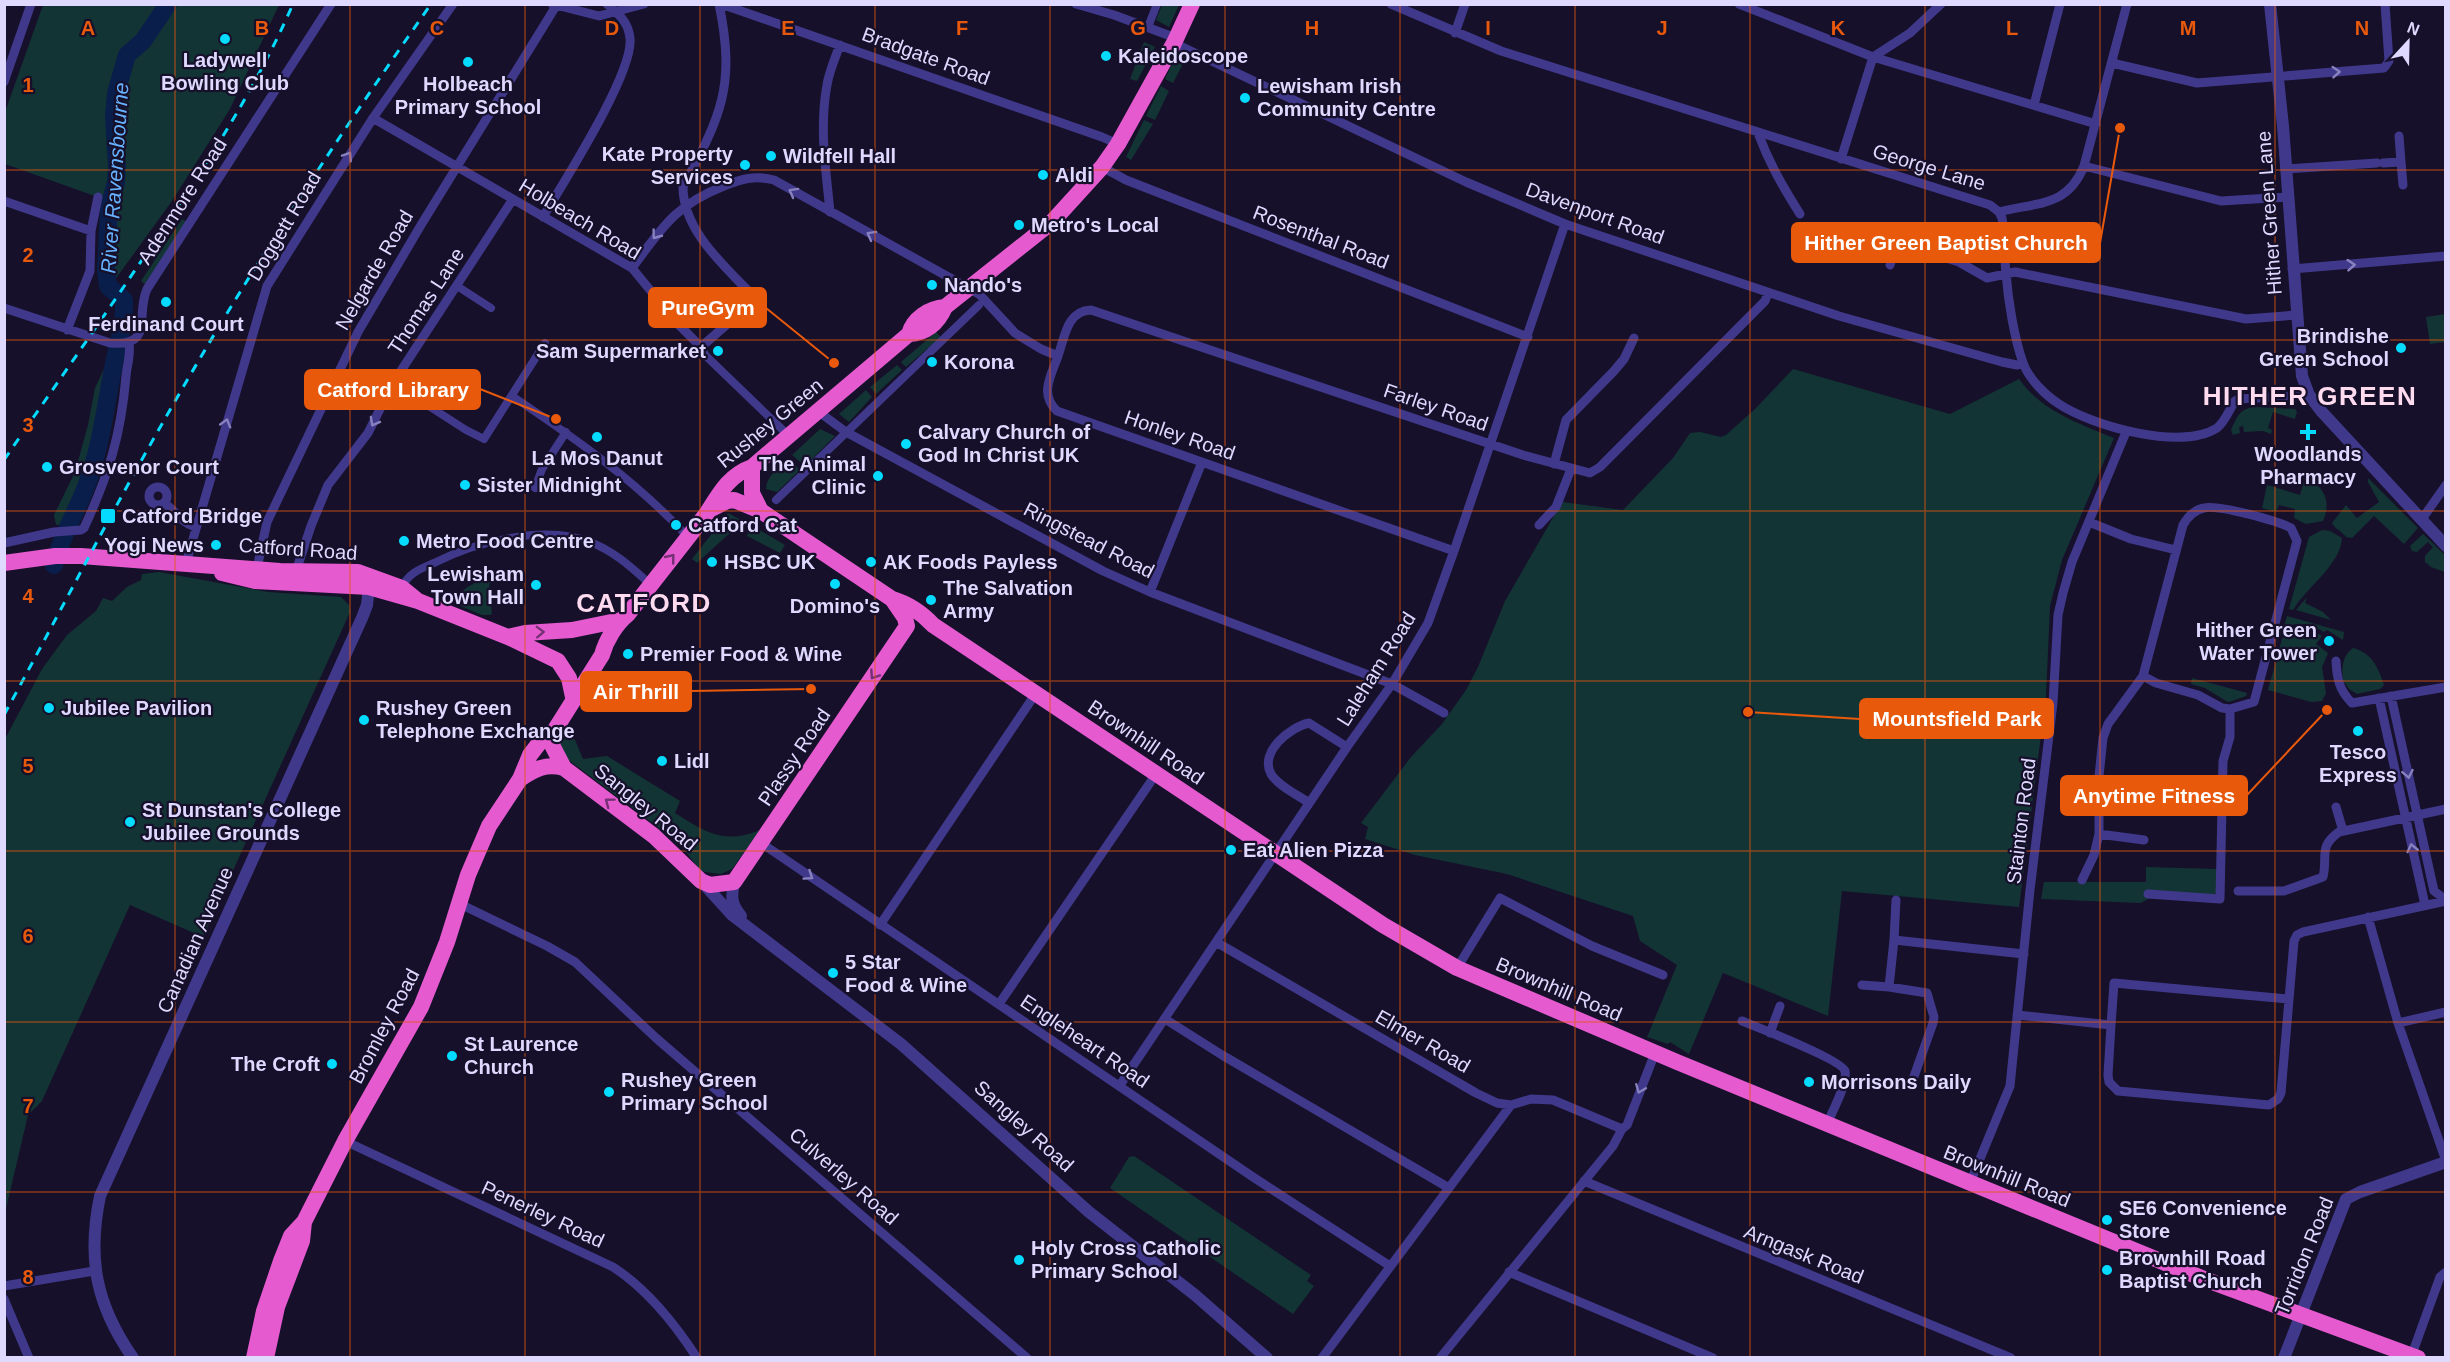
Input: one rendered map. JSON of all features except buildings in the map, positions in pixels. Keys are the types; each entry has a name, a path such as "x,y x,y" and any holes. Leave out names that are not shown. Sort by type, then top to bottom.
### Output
{"highway":[{"name":"Rushey Green","path":"551,735 573,697 602,655 604,645 621,620 710,510 715,497 730,480 743,470 752,467 790,437 909,334 921,333 940,319 945,307 1052,222 1102,167 1118,144 1192,4"},
{"path":"752,467 752,493 761,511"},
{"name":"Brownhill Road","path":"710,510 734,500 761,511 892,599 907,604 925,616 933,625 1383,925 1457,968 1655,1053 2204,1279 2413,1357"},
{"name":"Catford Road","path":"4,563 55,556 186,563 257,568 294,577 369,588 418,601 508,637 558,661 569,678 573,697"},
{"name":"Catford Road","path":"205,566 237,577 294,577 323,572 358,572 402,588 418,601"},
{"path":"892,599 905,618 907,626 933,625"},
{"path":"508,637 525,633 572,630 621,620"},
{"name":"Plassy Road","path":"734,882 907,626"},
{"name":"Sangley Road","path":"551,735 553,747 564,768 654,836 700,881"},
{"name":"Bromley Road","path":"254,1358 264,1311 280,1261 291,1236 304,1222 345,1141 421,1007 443,952 458,903 489,826 520,779 533,751 540,742 551,735"},
{"name":"Bromley Road","path":"520,779 536,768 550,765 564,768"},
{"path":"700,881 710,885 734,882"},
{"name":"Bromley Road","path":"266,1358 274,1319 302,1241 304,1222"}],"street":[{"path":"4,82 31,4"},
{"name":"Adenmore Road","path":"4,543 54,531 74,531 84,528 113,458 126,394 127,344 135,339 142,328 143,300 147,289 331,4"},
{"name":"Doggett Road","path":"186,563 267,286 373,118 453,4"},
{"path":"543,217 609,101 628,57 630,40 627,25 607,4"},
{"path":"554,5 599,16 644,4"},
{"path":"701,347 756,299 704,240 684,205 683,187 710,137 722,104 726,69 726,38 720,4"},
{"name":"Bradgate Road","path":"720,4 1118,144"},
{"name":"Davenport Road","path":"1077,4 1148,27 1437,168 1565,224 1768,293 1974,355 2017,365 2023,363"},
{"path":"1148,27 1157,4"},
{"name":"George Lane","path":"1392,4 1455,33 1513,55 1990,205 1999,212 2005,233 2006,273 2023,363 2042,389 2060,405 2127,432 2177,438 2219,427 2235,401 2239,399 2309,395"},
{"path":"1455,33 1465,4"},
{"path":"1739,4 1873,57 2096,124"},
{"path":"1841,159 1873,57 1910,33 1941,4"},
{"path":"2034,105 2060,4"},
{"path":"1999,212 2043,204 2062,196 2073,187 2084,166 2127,4"},
{"name":"Hither Green Lane","path":"2270,4 2289,197 2292,269 2302,376 2309,395 2445,546"},
{"path":"2112,63 2197,83 2386,67 2389,61 2385,4"},
{"name":"Nelgarde Road","path":"257,568 267,522 354,340 554,5"},
{"path":"830,212 823,143 823,108 827,82 840,45"},
{"name":"Holbeach Road","path":"373,118 632,268 678,324 701,347 706,356 790,437"},
{"path":"1758,133 1771,168 1784,185 1800,214"},
{"path":"2399,136 2403,185"},
{"path":"2286,169 2401,162"},
{"path":"2084,166 2220,201 2289,197"},
{"name":"Rosenthal Road","path":"1102,167 1126,180 1528,337"},
{"path":"632,268 665,224 684,205 710,191 755,177 774,180 979,294 1015,333 1041,349 1058,356"},
{"path":"67,330 90,271 92,231 98,197"},
{"name":"Thomas Lane","path":"294,577 328,485 368,433 393,383 513,199"},
{"path":"4,201 92,231"},
{"name":"Laleham Road","path":"1120,1085 1309,803 1392,684 1428,623 1565,224"},
{"path":"1885,238 1959,262 1987,278 2015,272 2246,319 2296,315"},
{"path":"1890,265 1897,242"},
{"path":"2292,269 2445,256"},
{"path":"457,286 491,308"},
{"name":"Farley Road","path":"1058,356 1071,319 1083,310 1091,310 1491,444 1590,473 1600,467 1765,301 1768,293"},
{"path":"776,500 980,305"},
{"path":"4,308 110,344 127,344"},
{"path":"1554,464 1566,420 1624,360 1634,338"},
{"path":"393,383 482,438 486,437 545,343"},
{"name":"Honley Road","path":"1058,356 1048,383 1047,393 1049,404 1057,411 1454,551"},
{"path":"512,396 616,468 688,537"},
{"name":"Ringstead Road","path":"819,412 846,432 1103,571 1150,592 1392,684 1444,713"},
{"path":"535,488 542,469 566,432"},
{"name":"Stainton Road","path":"1970,1183 2010,1086 2054,703 2058,615 2069,570 2127,432"},
{"path":"1150,592 1202,462"},
{"path":"1539,525 1556,507 1571,469"},
{"path":"2422,519 2445,485"},
{"path":"164,503 173,509 183,523 195,527"},
{"path":"2082,880 2094,855 2099,834 2101,748 2108,724 2143,676 2186,519 2190,514 2204,508 2220,508 2291,528 2296,537 2254,702 2230,709 2222,708 2198,694 2156,683 2143,676"},
{"path":"2089,522 2131,539 2176,550"},
{"path":"402,588 406,579 414,572 456,552 490,541 537,535 589,541 618,556 650,584"},
{"path":"323,572 358,580 369,588"},
{"name":"Canadian Avenue","path":"133,1358 113,1327 94,1271 97,1213 107,1179 362,618 367,605 369,588"},
{"path":"2336,661 2337,679 2341,690 2352,703 2419,688 2445,687"},
{"path":"880,925 1036,693"},
{"path":"2391,696 2434,891 2445,901"},
{"path":"2379,698 2425,905"},
{"path":"2148,894 2220,899 2223,761 2230,737 2230,709"},
{"path":"1309,803 1277,781 1270,773 1268,760 1275,747 1285,733 1310,723 1347,747"},
{"path":"999,1004 1156,774"},
{"path":"2208,800 2222,801"},
{"path":"2336,807 2343,831"},
{"path":"2238,891 2284,891 2323,877 2326,865 2324,852 2328,840 2343,831 2445,809"},
{"path":"2099,834 2144,840"},
{"name":"Engleheart Road","path":"761,843 1120,1085 1243,1171 1390,1266"},
{"name":"Sangley Road","path":"700,881 732,915 901,1044 1089,1212 1195,1295 1267,1358"},
{"name":"Sangley Road","path":"734,882 731,897 733,907 751,929"},
{"path":"1457,968 1500,898 1592,946 1663,975"},
{"path":"1889,987 1896,900"},
{"path":"2289,999 2114,982 2109,1082 2118,1091 2269,1105 2278,1099 2281,1093 2294,941 2297,935 2445,901"},
{"name":"Culverley Road","path":"458,903 547,946 574,962 656,1038 1027,1358"},
{"path":"2368,917 2398,1023 2445,1161"},
{"path":"1894,940 2024,954"},
{"name":"Elmer Road","path":"1216,942 1476,1093 1511,1105 1531,1099 1553,1100 1622,1129"},
{"path":"1862,985 1927,993 1934,1017 1933,1023 1912,1082"},
{"path":"1770,1033 1780,1006"},
{"path":"2398,1023 2445,1012"},
{"path":"2017,1015 2111,1025"},
{"path":"1165,1019 1449,1188"},
{"path":"1742,1021 1810,1050 1844,1068 1845,1078 1827,1124"},
{"path":"1440,1358 1613,1146 1622,1129 1627,1125 1655,1053"},
{"path":"1322,1358 1511,1105"},
{"name":"Penerley Road","path":"345,1141 628,1276 670,1320 697,1358"},
{"name":"Torridon Road","path":"2284,1358 2346,1199 2445,1161"},
{"name":"Arngask Road","path":"1584,1181 2011,1358"},
{"path":"4,1286 94,1271"},
{"path":"1509,1272 1713,1358"},
{"path":"2413,1357 2440,1277 2445,1272"},
{"path":"4,1299 29,1358"}],"green space":[{"path":"43,5 279,5 230,109 172,201 104,295 101,287 100,263 106,200 5,164 5,112"},
{"path":"1162,5 1179,5 1169,27 1156,20"},
{"path":"1144,42 1155,47 1137,81 1130,79"},
{"path":"1178,52 1187,56 1173,83 1165,79"},
{"path":"1161,86 1169,91 1155,120 1146,116"},
{"path":"1144,120 1153,124 1131,160 1126,157"},
{"path":"182,219 187,222 146,285 141,281"},
{"path":"2445,314 2445,342 2430,344 2426,317"},
{"path":"936,332 941,337 906,367 901,362"},
{"path":"109,358 100,417 90,457 64,524 56,525 54,515 75,472 95,388"},
{"path":"897,365 902,370 876,394 870,387"},
{"path":"1793,369 1950,414 2019,379 2038,400 2050,408 2114,438 2062,560 2050,606 2046,696 2019,907 1842,891 1828,1016 1723,973 1689,1054 1670,1042 1668,1044 1647,1037 1677,965 1640,941 1633,916 1507,874 1415,855 1365,839 1368,827 1361,823 1411,757 1442,724 1466,690 1505,601 1562,502 1623,510 1673,458 1690,433 1700,432 1721,437 1726,435 1755,409"},
{"path":"866,390 872,397 849,422 839,414"},
{"path":"2255,407 2295,409 2297,412 2295,419 2273,412 2268,428 2272,430 2271,434 2263,431 2244,432 2243,426 2239,427 2240,433 2233,435 2231,430 2240,414 2246,409"},
{"path":"820,429 835,436 805,466 792,455"},
{"path":"788,458 800,470 777,492 766,489 771,476"},
{"path":"2368,478 2418,528 2404,544 2374,516 2352,538 2346,537 2332,523 2346,505 2357,518 2379,502"},
{"path":"2312,481 2321,489 2326,499 2323,521 2306,524 2294,518 2295,509 2279,505 2276,512 2262,508 2267,485 2300,495 2304,482"},
{"path":"728,513 743,521 697,563 692,559"},
{"path":"751,525 785,545 780,553 747,536"},
{"path":"2322,530 2330,531 2342,538 2340,548 2330,566 2293,610 2289,609 2309,537"},
{"path":"2423,534 2445,555 2445,572 2425,562 2425,556 2433,547 2428,542 2417,552 2412,551 2410,546"},
{"path":"495,571 489,586 492,614 482,615 451,602 466,588"},
{"name":"St Dunstan's College Jubilee Grounds","path":"159,572 268,592 341,597 349,605 350,612 203,937 130,905 42,1101 28,1115 5,1213 5,739 42,669 67,635 96,611 103,598 112,601 127,587 141,580 142,574"},
{"path":"2307,597 2305,603 2323,612 2331,620 2296,610"},
{"path":"2287,616 2344,632 2343,640 2327,630 2324,632 2309,625 2295,624 2284,627"},
{"path":"2306,626 2322,636 2316,644 2328,653 2322,667 2326,693 2322,701 2311,702 2268,690 2282,639 2290,629"},
{"path":"2353,648 2370,657 2384,685 2380,689 2357,694 2343,683 2344,659"},
{"path":"2192,678 2247,693 2246,696 2229,702 2205,688 2191,684"},
{"path":"566,730 573,735 583,759 607,756 680,801 675,813 696,826 725,836 736,836 760,830 732,869 721,874 704,872 698,868 680,844 562,755 559,741"},
{"path":"2146,867 2217,869 2216,893 2212,895 2158,893 2141,903 2041,899 2044,882 2146,882"},
{"path":"1134,1156 1311,1275 1307,1281 1314,1286 1293,1314 1110,1188 1129,1157"}],"waterway":[{"name":"River Ravensbourne","path":"54,565 92,469 123,323 124,300 108,286 106,270 109,208 116,182 117,167 114,117 116,93 127,55 143,41 168,4"}],"railway":[{"path":"4,460 207,161 261,69 293,4"},
{"path":"4,715 142,460 225,316 325,159 431,4"}],"place":[{"name":"Ladywell Bowling Club","path":"225,39"},
{"name":"Kaleidoscope","path":"1106,56"},
{"name":"Holbeach Primary School","path":"468,62"},
{"name":"Lewisham Irish Community Centre","path":"1245,98"},
{"name":"Hither Green Baptist Church","path":"2120,128"},
{"name":"Wildfell Hall","path":"771,156"},
{"name":"Kate Property Services","path":"745,165"},
{"name":"Aldi","path":"1043,175"},
{"name":"Metro's Local","path":"1019,225"},
{"name":"Nando's","path":"932,285"},
{"name":"Ferdinand Court","path":"166,302"},
{"name":"Brindishe Green School","path":"2401,348"},
{"name":"Sam Supermarket","path":"718,351"},
{"name":"Korona","path":"932,362"},
{"name":"PureGym","path":"834,363"},
{"name":"Catford Library","path":"556,419"},
{"name":"Woodlands Pharmacy","path":"2308,432"},
{"name":"La Mos Danut","path":"597,437"},
{"name":"Calvary Church of God In Christ UK","path":"906,444"},
{"name":"Grosvenor Court","path":"47,467"},
{"name":"The Animal Clinic","path":"878,476"},
{"name":"Sister Midnight","path":"465,485"},
{"name":"Catford Bridge","path":"108,516"},
{"name":"Catford Cat","path":"676,525"},
{"name":"Metro Food Centre","path":"404,541"},
{"name":"Yogi News","path":"216,545"},
{"name":"HSBC UK","path":"712,562"},
{"name":"AK Foods Payless","path":"871,562"},
{"name":"Domino's","path":"835,584"},
{"name":"Lewisham Town Hall","path":"536,585"},
{"name":"The Salvation Army","path":"931,600"},
{"name":"Hither Green Water Tower","path":"2329,641"},
{"name":"Premier Food & Wine","path":"628,654"},
{"name":"Air Thrill","path":"811,689"},
{"name":"Jubilee Pavilion","path":"49,708"},
{"name":"Anytime Fitness","path":"2327,710"},
{"name":"Mountsfield Park","path":"1748,712"},
{"name":"Rushey Green Telephone Exchange","path":"364,720"},
{"name":"Tesco Express","path":"2358,731"},
{"name":"Lidl","path":"662,761"},
{"name":"St Dunstan's College Jubilee Grounds","path":"130,822"},
{"name":"Eat Alien Pizza","path":"1231,850"},
{"name":"5 Star Food & Wine","path":"833,973"},
{"name":"St Laurence Church","path":"452,1056"},
{"name":"The Croft","path":"332,1064"},
{"name":"Morrisons Daily","path":"1809,1082"},
{"name":"Rushey Green Primary School","path":"609,1092"},
{"name":"SE6 Convenience Store","path":"2107,1220"},
{"name":"Holy Cross Catholic Primary School","path":"1019,1260"},
{"name":"Brownhill Road Baptist Church","path":"2107,1270"}],"district":[{"name":"HITHER GREEN","path":"2310,396"},
{"name":"CATFORD","path":"644,603"}]}
